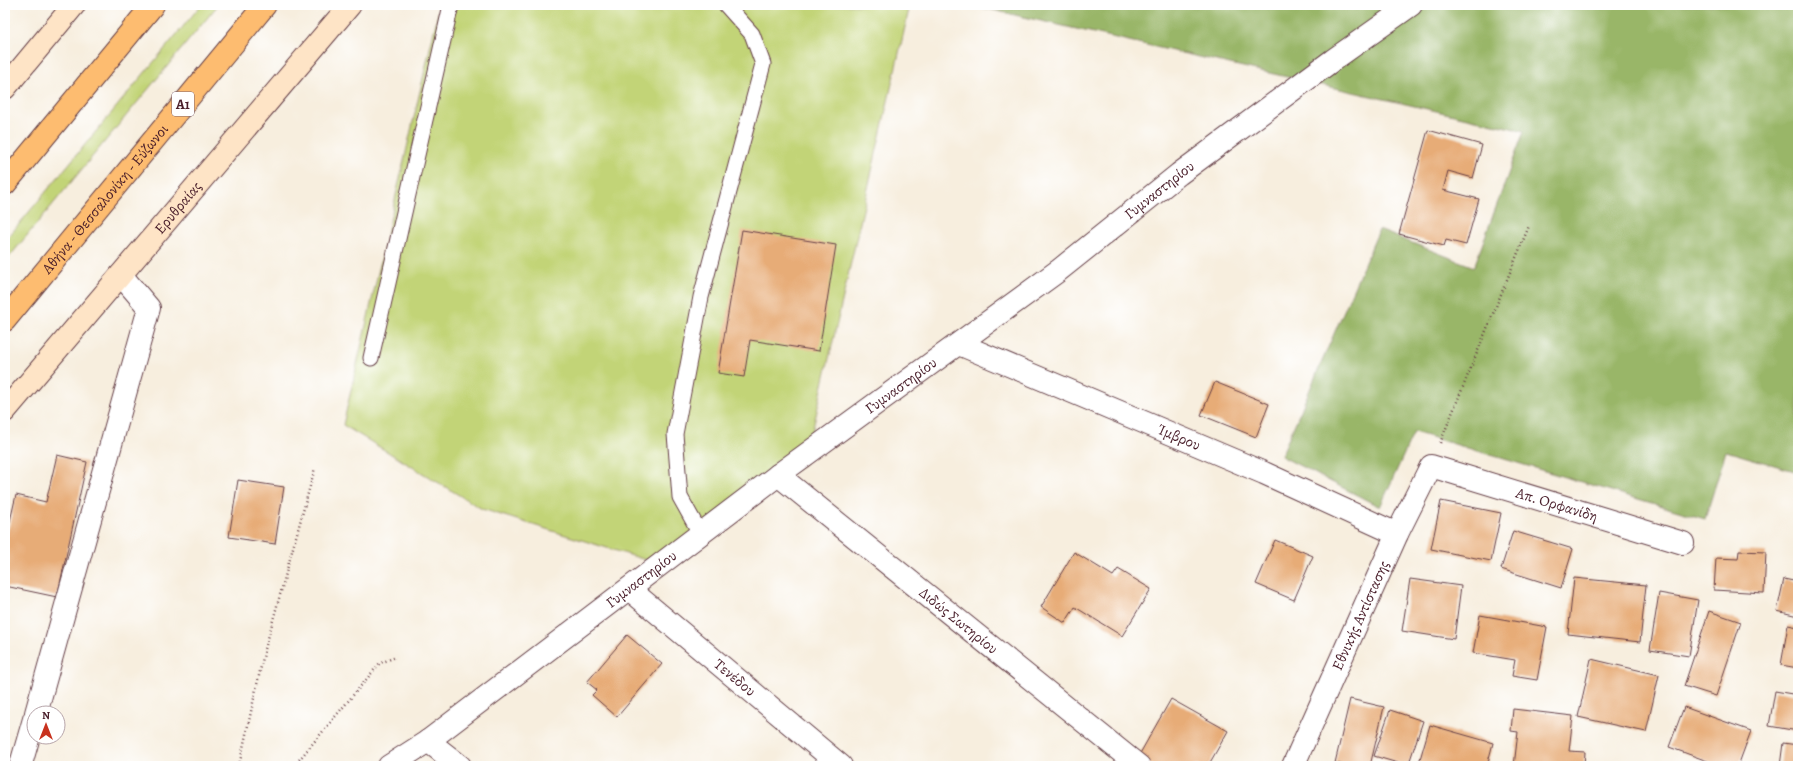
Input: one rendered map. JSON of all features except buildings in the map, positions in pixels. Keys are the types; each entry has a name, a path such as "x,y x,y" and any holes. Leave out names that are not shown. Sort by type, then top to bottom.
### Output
{"highway":[{"path":"5,184 153,5"},
{"name":"Αθήνα - Θεσσαλονίκη - Εύζωνοι","path":"5,320 265,5"}],"main road":[{"path":"5,88 74,5"},
{"name":"Ερυθραίας","path":"5,411 350,5"}],"street":[{"name":"Γυμναστηρίου","path":"389,766 428,741 629,589 700,533 1058,271 1179,174 1345,51 1411,5"},
{"path":"38,705 149,308 121,275"},
{"name":"Ίμβρου","path":"959,344 1264,473 1397,534"},
{"name":"Εθνικής Αντίστασης","path":"1293,766 1397,534 1431,466"},
{"name":"Απ. Ορφανίδη","path":"1431,466 1683,543"},
{"name":"Διδώς Σωτηρίου","path":"778,475 1139,766"},
{"name":"Τενέδου","path":"629,589 841,766"},
{"path":"17,763 26,740"},
{"path":"428,741 460,766"}],"lane":[{"path":"371,358 451,5"},
{"path":"700,533 680,497 675,434 701,297 763,64 752,34 726,5"}],"path":[{"path":"1431,466 1529,226"},
{"path":"239,766 264,653 315,468"},
{"path":"294,766 380,664 396,657"}],"green space":[{"path":"201,5 218,5 5,262 5,241"},
{"path":"440,5 910,5 805,463 665,566 482,509 343,425"},
{"path":"971,5 1798,5 1798,472 1726,451 1705,519 1414,432 1380,507 1281,456 1379,230 1474,267 1524,131"}]}
